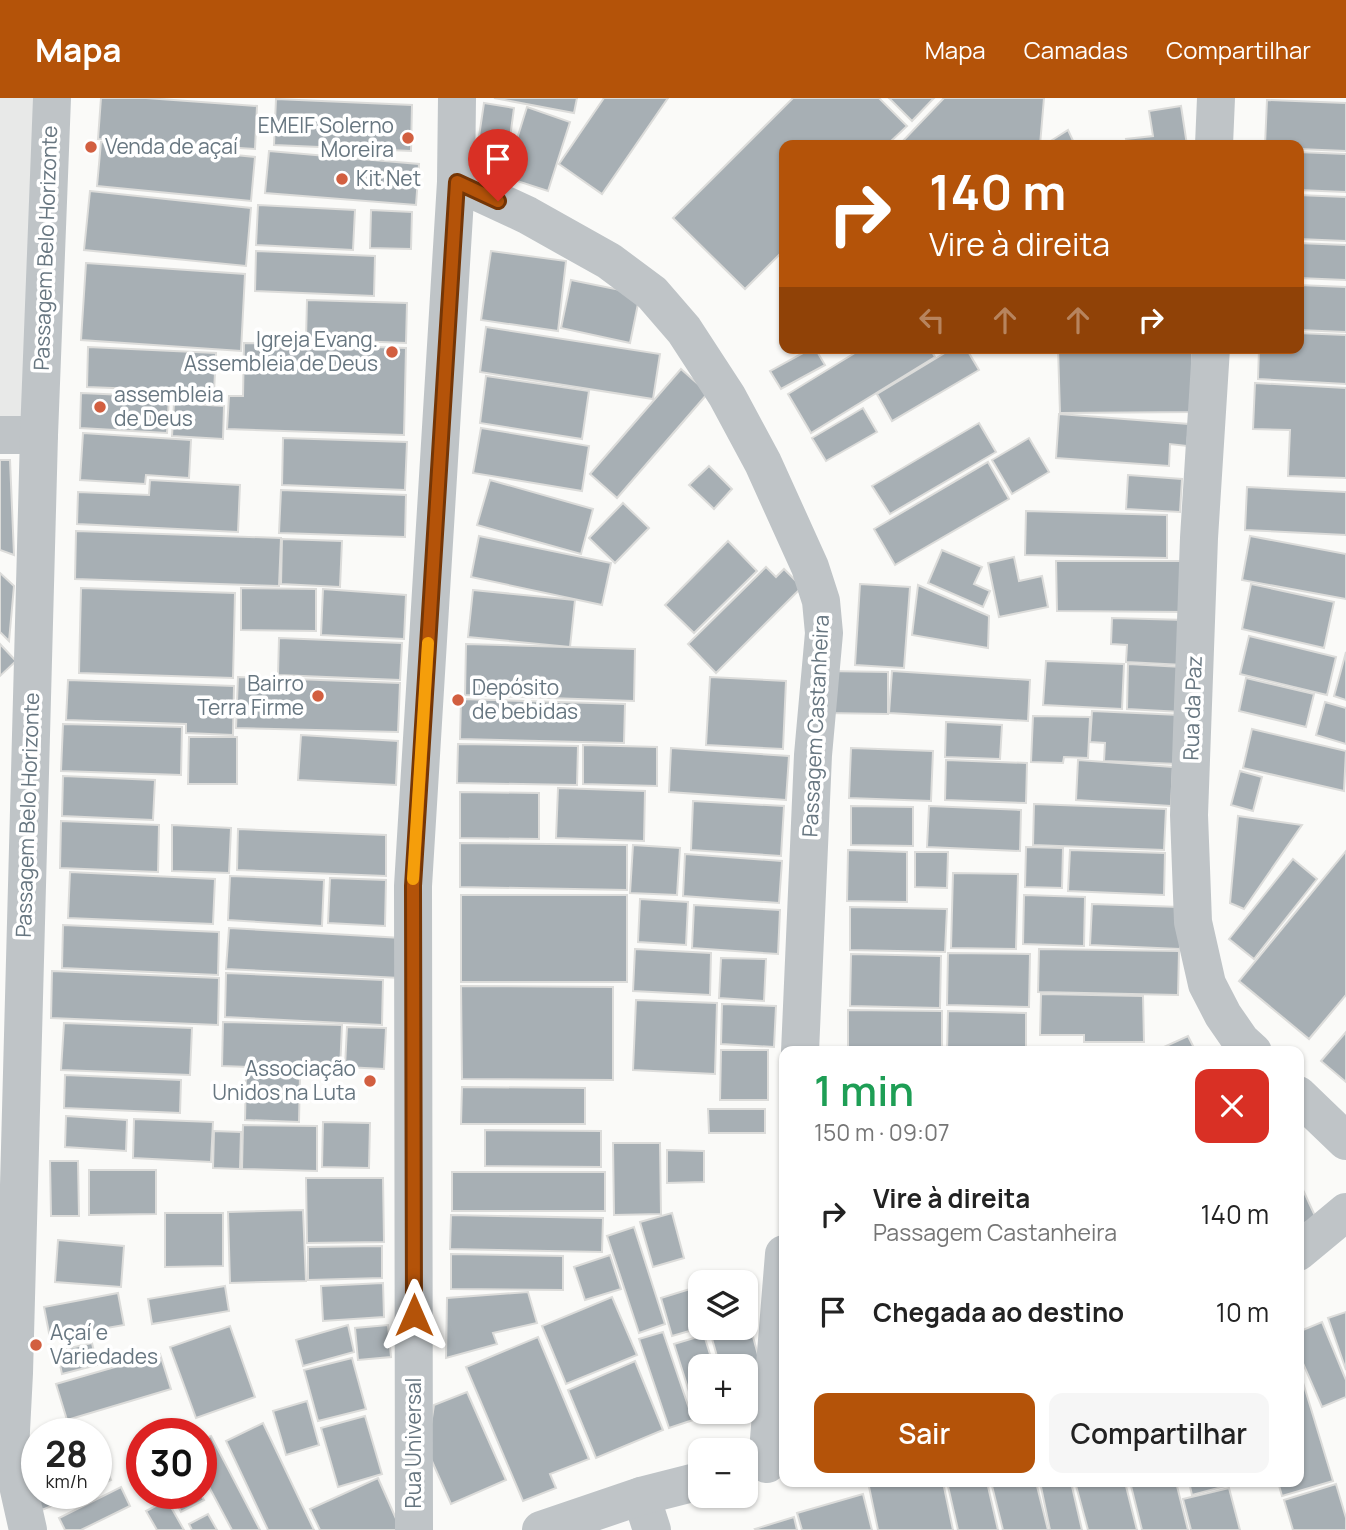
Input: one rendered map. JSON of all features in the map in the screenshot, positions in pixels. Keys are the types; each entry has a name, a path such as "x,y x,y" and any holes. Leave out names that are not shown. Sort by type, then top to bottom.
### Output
{"street":[{"name":"Passagem Belo Horizonte","path":"28,1530 9,1450 39,435 52,98"},
{"name":"Rua Universal","path":"414,1530 413,886 457,182 457,98"},
{"path":"1214,140 1216,98"},
{"name":"Passagem Castanheira","path":"457,182 527,215 610,261 652,293 684,330 727,396 763,463 810,567 821,601 824,633 813,755 800,1046"},
{"name":"Rua da Paz","path":"1211,354 1199,538 1189,815 1193,922 1207,984 1223,1015 1246,1046"},
{"path":"0,435 39,435"},
{"path":"1304,1101 1346,1141"},
{"path":"1304,1247 1346,1212"},
{"path":"766,1464 779,1312"},
{"path":"541,1530 646,1513 688,1488"}],"shaded area":[{"path":"0,98 46,98 41,432 0,431"}],"building":[{"path":"101,98 146,98 257,106 255,149 98,139"},
{"path":"494,98 577,98 574,113"},
{"path":"604,98 668,98 602,194 559,164"},
{"path":"793,98 879,98 907,126 892,140 779,140 779,255 745,289 673,218"},
{"path":"889,98 934,98 912,121"},
{"path":"944,98 1044,98 1040,140 904,140"},
{"path":"276,99 412,105 411,151 274,145"},
{"path":"1267,100 1346,103 1346,151 1304,149 1304,140 1265,140"},
{"path":"484,103 514,108 506,168 475,163"},
{"path":"1181,106 1186,140 1126,140 1153,136 1149,111"},
{"path":"527,107 570,122 548,191 505,177"},
{"path":"1068,130 1073,140 1052,140"},
{"path":"101,142 255,157 251,201 97,186"},
{"name":"Kit Net","path":"269,151 419,164 416,205 265,193"},
{"path":"1304,152 1346,154 1346,192 1304,190"},
{"path":"90,191 251,208 246,266 84,250"},
{"path":"1304,195 1346,197 1346,241 1304,239"},
{"path":"258,205 355,210 353,250 256,245"},
{"path":"371,210 412,212 411,249 370,248"},
{"path":"1304,243 1346,245 1346,280 1304,278"},
{"path":"256,251 375,256 374,296 255,291"},
{"path":"491,251 566,261 558,331 481,320"},
{"path":"86,263 245,274 241,351 81,340"},
{"path":"571,280 640,294 630,343 561,328"},
{"path":"1304,285 1346,287 1346,332 1304,330"},
{"path":"307,300 407,303 406,343 306,339"},
{"path":"486,327 660,354 653,399 480,372"},
{"path":"1304,333 1346,335 1346,384 1258,379 1259,354 1304,354"},
{"path":"244,343 406,348 404,435 227,429 229,396 243,396"},
{"path":"88,347 216,353 214,392 87,387"},
{"path":"801,354 819,354 825,365 781,389 770,371"},
{"path":"853,354 933,354 935,357 811,433 788,394"},
{"path":"943,354 970,354 979,370 892,421 877,394"},
{"path":"1058,354 1192,354 1194,412 1060,413"},
{"path":"681,369 708,393 617,498 590,474"},
{"path":"486,376 589,391 582,439 480,423"},
{"path":"1255,383 1346,388 1346,478 1288,476 1290,430 1253,429"},
{"path":"81,393 169,397 167,433 80,428"},
{"path":"174,403 224,406 223,439 172,436"},
{"path":"863,408 877,432 826,461 812,438"},
{"path":"1059,414 1189,424 1187,446 1170,444 1169,466 1056,458"},
{"path":"979,423 996,452 890,514 872,486"},
{"path":"481,428 589,446 582,491 473,473"},
{"path":"83,433 191,440 189,478 146,475 145,484 80,480"},
{"path":"283,438 407,442 405,490 282,485"},
{"path":"1029,438 1049,472 1012,494 992,460"},
{"path":"0,460 10,460 14,555 0,550"},
{"path":"988,462 1009,499 895,565 874,529"},
{"path":"709,466 732,489 714,509 689,485"},
{"path":"1128,475 1182,479 1180,512 1126,509"},
{"path":"150,480 240,485 238,532 77,524 78,492 149,495"},
{"path":"490,480 593,509 581,554 477,525"},
{"path":"1247,487 1346,492 1346,535 1245,530"},
{"path":"281,490 406,495 405,537 279,533"},
{"path":"623,503 649,528 615,563 589,538"},
{"path":"1026,511 1167,515 1167,558 1025,555"},
{"path":"76,531 281,538 279,586 75,579"},
{"path":"479,536 611,563 602,605 471,577"},
{"path":"1250,536 1346,554 1346,599 1242,580"},
{"path":"282,539 342,541 340,587 281,584"},
{"path":"728,541 757,571 694,633 665,605"},
{"path":"942,550 982,567 974,584 990,591 983,607 928,583"},
{"path":"1014,557 1019,581 1042,576 1048,607 999,617 988,563"},
{"path":"1056,561 1183,561 1184,612 1057,611"},
{"path":"766,567 776,577 784,569 802,587 716,673 688,644"},
{"path":"0,573 14,586 9,641 0,632"},
{"path":"860,584 910,587 904,668 855,665"},
{"path":"1251,584 1334,602 1324,648 1242,629"},
{"path":"918,585 989,616 988,648 912,635"},
{"path":"81,588 235,593 233,678 79,673"},
{"path":"241,588 316,589 316,631 241,630"},
{"path":"323,589 406,595 404,639 321,635"},
{"path":"473,590 575,600 570,647 468,637"},
{"path":"1112,618 1186,620 1184,665 1126,662 1127,645 1111,644"},
{"path":"1249,636 1336,657 1327,695 1240,674"},
{"path":"279,638 402,643 400,680 278,675"},
{"path":"0,644 16,661 0,676"},
{"path":"466,644 635,649 634,701 465,695"},
{"path":"1346,652 1346,700 1334,696"},
{"path":"1046,661 1124,664 1122,709 1043,705"},
{"path":"1128,664 1183,667 1182,712 1127,709"},
{"path":"826,671 888,672 888,714 825,713"},
{"path":"892,671 1030,680 1028,721 889,713"},
{"name":"Bairro Terra Firme","path":"238,677 400,683 398,732 236,728"},
{"path":"710,677 786,681 783,749 706,745"},
{"path":"1246,678 1314,694 1306,727 1239,711"},
{"path":"68,680 234,686 233,735 186,733 186,724 66,720"},
{"path":"461,699 625,704 624,743 460,739"},
{"path":"1325,702 1346,708 1346,744 1316,735"},
{"path":"1092,711 1180,715 1178,764 1104,761 1105,743 1090,742"},
{"path":"1033,716 1090,717 1088,758 1064,757 1063,763 1031,762"},
{"path":"946,722 1002,725 1000,759 945,757"},
{"path":"63,724 182,727 181,775 61,771"},
{"path":"1252,729 1346,751 1344,791 1243,768"},
{"path":"301,735 398,741 396,785 298,780"},
{"path":"189,737 237,737 237,784 188,784"},
{"path":"458,744 578,746 577,785 457,783"},
{"path":"583,745 657,747 657,786 583,784"},
{"path":"671,748 789,756 786,800 669,792"},
{"path":"851,748 933,751 931,801 849,798"},
{"path":"946,760 1027,763 1026,803 945,800"},
{"path":"1078,760 1173,767 1171,806 1076,800"},
{"path":"1240,771 1262,777 1253,811 1231,805"},
{"path":"63,776 155,780 153,820 62,816"},
{"path":"558,788 645,791 644,841 556,838"},
{"path":"460,792 539,793 539,839 460,838"},
{"path":"693,801 784,806 781,856 691,850"},
{"path":"1034,804 1166,809 1164,850 1033,845"},
{"path":"851,806 913,807 913,846 851,845"},
{"path":"929,806 1021,810 1020,851 927,847"},
{"path":"1238,816 1302,825 1244,909 1230,903"},
{"path":"61,821 159,825 158,872 60,868"},
{"path":"172,825 231,828 229,873 172,871"},
{"path":"238,829 386,835 386,876 237,870"},
{"path":"460,843 627,845 627,890 460,887"},
{"path":"633,845 680,848 677,895 630,893"},
{"path":"1026,847 1063,848 1062,888 1025,887"},
{"path":"848,850 907,852 907,902 847,901"},
{"path":"1070,850 1165,853 1164,895 1068,891"},
{"path":"1346,851 1346,995 1309,1039 1239,981"},
{"path":"915,852 948,852 947,888 915,887"},
{"path":"685,854 782,861 779,903 683,896"},
{"path":"1293,859 1317,879 1254,959 1229,939"},
{"path":"70,872 215,879 213,924 68,918"},
{"path":"953,873 1018,874 1016,949 951,948"},
{"path":"230,876 324,880 322,926 228,920"},
{"path":"330,878 386,880 385,926 328,923"},
{"path":"461,895 627,895 627,982 461,982"},
{"path":"1024,895 1085,897 1084,946 1023,944"},
{"path":"640,899 688,902 686,945 638,942"},
{"path":"1092,904 1180,907 1180,949 1090,945"},
{"path":"694,905 780,910 778,954 692,948"},
{"path":"850,907 947,909 945,952 850,950"},
{"path":"63,925 219,932 218,975 62,968"},
{"path":"229,928 402,938 400,978 226,969"},
{"path":"635,949 711,953 710,995 633,991"},
{"path":"1039,949 1179,951 1178,995 1038,992"},
{"path":"948,953 1030,954 1029,1007 947,1005"},
{"path":"851,954 941,956 940,1008 850,1006"},
{"path":"721,958 766,959 764,1001 719,998"},
{"path":"52,971 219,978 218,1025 51,1018"},
{"path":"226,973 383,980 382,1025 225,1017"},
{"path":"461,986 613,987 613,1080 462,1079"},
{"path":"1041,994 1143,996 1144,1042 1084,1042 1084,1035 1040,1035"},
{"path":"636,1000 717,1003 715,1074 633,1070"},
{"path":"722,1004 776,1006 774,1047 721,1044"},
{"path":"848,1010 942,1011 942,1046 848,1046"},
{"path":"948,1011 1026,1013 1026,1046 947,1046"},
{"path":"223,1022 342,1025 340,1070 222,1066"},
{"path":"64,1023 192,1028 190,1075 61,1070"},
{"path":"347,1027 386,1028 384,1069 345,1067"},
{"path":"1346,1032 1346,1082 1321,1061"},
{"path":"1188,1036 1193,1046 1166,1046"},
{"path":"721,1050 768,1050 768,1100 720,1100"},
{"path":"246,1073 300,1074 299,1122 245,1120"},
{"path":"65,1075 181,1080 180,1113 64,1108"},
{"path":"462,1087 585,1088 585,1124 461,1124"},
{"path":"708,1109 765,1109 765,1133 709,1133"},
{"path":"66,1116 127,1120 126,1151 65,1147"},
{"path":"134,1119 213,1122 211,1162 133,1158"},
{"path":"323,1122 370,1123 369,1168 322,1167"},
{"path":"243,1125 317,1126 317,1171 242,1169"},
{"path":"485,1130 601,1131 601,1167 485,1166"},
{"path":"214,1131 241,1132 240,1169 213,1168"},
{"path":"613,1143 660,1143 661,1214 614,1215"},
{"path":"667,1150 704,1151 704,1182 667,1183"},
{"path":"50,1161 78,1161 79,1216 51,1216"},
{"path":"89,1170 156,1170 156,1214 89,1215"},
{"path":"452,1172 605,1172 605,1211 452,1211"},
{"path":"306,1178 383,1178 384,1242 307,1243"},
{"path":"1304,1192 1316,1218 1304,1223"},
{"path":"303,1210 306,1281 230,1283 228,1212"},
{"path":"165,1213 223,1213 223,1266 165,1267"},
{"path":"672,1213 684,1258 653,1267 640,1222"},
{"path":"451,1215 603,1218 602,1252 450,1249"},
{"path":"634,1227 665,1324 639,1333 607,1236"},
{"path":"58,1240 124,1246 121,1287 55,1282"},
{"path":"382,1246 382,1278 308,1280 308,1247"},
{"path":"451,1254 563,1256 563,1290 451,1289"},
{"path":"610,1255 621,1289 585,1300 574,1267"},
{"path":"383,1283 384,1317 323,1321 321,1286"},
{"path":"225,1286 229,1311 152,1324 148,1299"},
{"path":"688,1290 688,1331 672,1336 661,1298"},
{"path":"528,1292 537,1323 493,1333 497,1344 446,1358 447,1298"},
{"path":"118,1293 124,1325 50,1338 44,1307"},
{"path":"612,1297 637,1355 566,1384 542,1326"},
{"path":"1346,1312 1346,1370 1328,1318"},
{"path":"1322,1322 1346,1380 1346,1397 1322,1407 1304,1366 1304,1330"},
{"path":"348,1325 354,1352 303,1366 296,1340"},
{"path":"388,1325 391,1357 358,1360 355,1328"},
{"path":"230,1326 255,1397 196,1418 170,1347"},
{"path":"663,1332 688,1405 688,1422 669,1428 639,1339"},
{"path":"538,1337 589,1459 550,1474 556,1488 523,1501 466,1367"},
{"path":"688,1340 706,1340 710,1354 688,1354 688,1388 674,1344"},
{"path":"712,1340 754,1340 758,1354 716,1354"},
{"path":"92,1343 97,1365 62,1374 57,1351"},
{"path":"160,1354 171,1389 66,1418 56,1384"},
{"path":"758,1355 767,1388 758,1391"},
{"path":"352,1358 366,1409 318,1421 304,1370"},
{"path":"635,1361 663,1430 596,1458 568,1390"},
{"path":"1304,1386 1333,1481 1282,1496 1279,1487 1304,1487"},
{"path":"467,1392 506,1480 451,1504 427,1450 434,1405"},
{"path":"307,1401 319,1445 286,1455 273,1411"},
{"path":"365,1416 382,1474 338,1487 321,1428"},
{"path":"263,1423 314,1530 268,1530 226,1441"},
{"path":"217,1448 260,1530 232,1530 217,1502"},
{"path":"378,1478 401,1530 320,1530 310,1509"},
{"path":"1336,1484 1346,1518 1346,1530 1293,1530 1284,1500"},
{"path":"121,1487 126,1498 126,1508 81,1530 65,1530 59,1518 77,1509 112,1509 112,1492"},
{"path":"869,1487 944,1487 953,1530 878,1530"},
{"path":"948,1487 988,1487 998,1530 958,1530"},
{"path":"992,1487 1037,1487 1048,1530 1003,1530"},
{"path":"1041,1487 1072,1487 1082,1530 1050,1530"},
{"path":"1076,1487 1126,1487 1137,1530 1088,1530"},
{"path":"1131,1487 1177,1487 1188,1530 1142,1530"},
{"path":"1190,1487 1222,1487 1192,1495"},
{"path":"1229,1488 1240,1530 1191,1530 1183,1499"},
{"path":"863,1494 872,1530 802,1530 797,1513"},
{"path":"172,1509 184,1530 157,1530 146,1511"},
{"path":"208,1514 217,1530 192,1530 189,1524"},
{"path":"794,1517 797,1530 755,1529"}],"slow traffic":[{"path":"413,879 428,643"}],"place":[{"name":"EMEIF Solerno Moreira","path":"408,138"},
{"name":"Venda de açaí","path":"91,147"},
{"name":"Kit Net","path":"342,179"},
{"name":"Igreja Evang. Assembleia de Deus","path":"392,352"},
{"name":"assembleia de Deus","path":"100,407"},
{"name":"Bairro Terra Firme","path":"318,696"},
{"name":"Depósito de bebidas","path":"458,700"},
{"name":"Associação Unidos na Luta","path":"370,1081"},
{"name":"Açaí e Variedades","path":"36,1345"}],"route":[{"path":"414,1315 413,886 457,182 498,201"}]}
